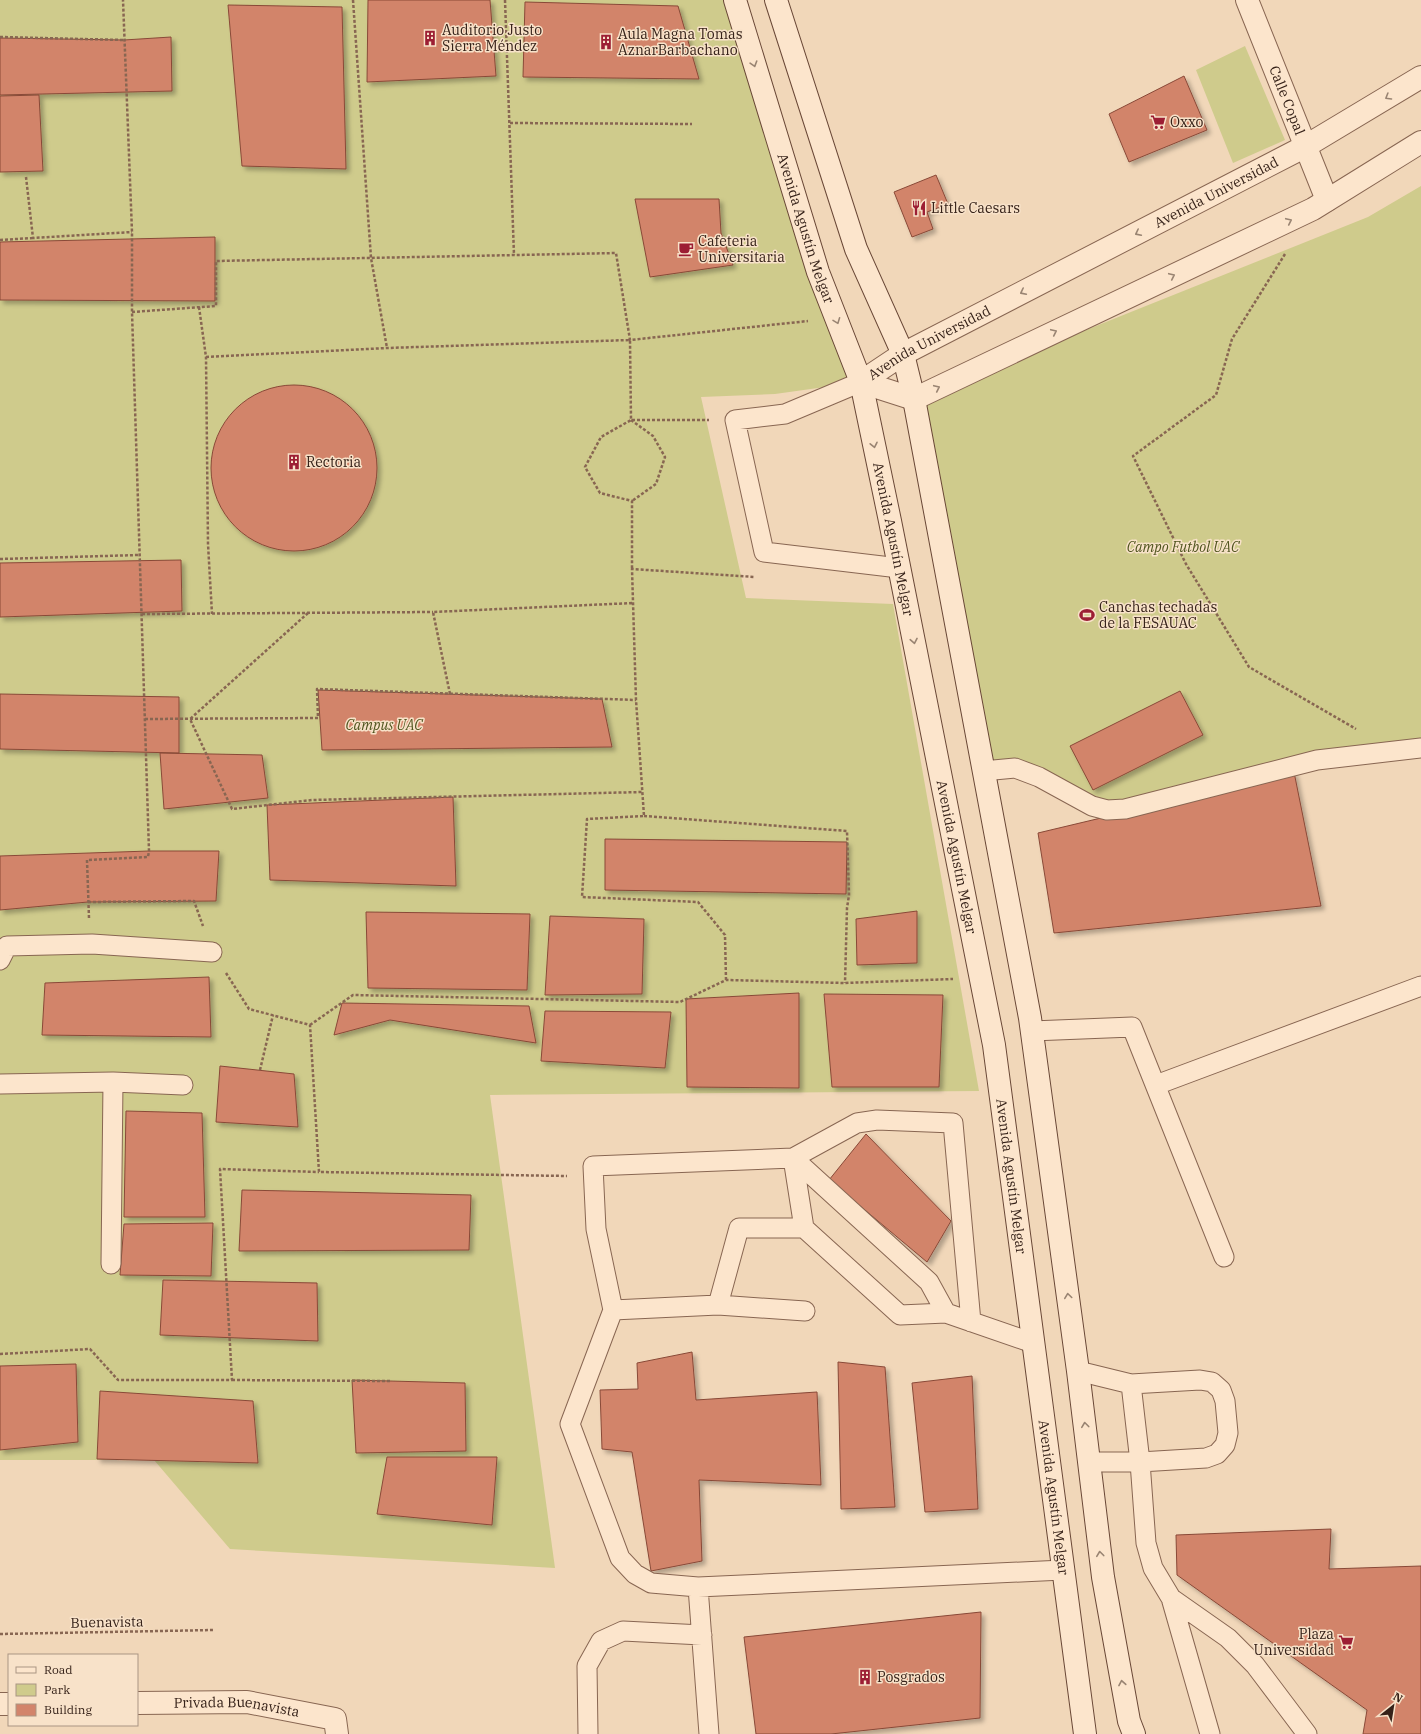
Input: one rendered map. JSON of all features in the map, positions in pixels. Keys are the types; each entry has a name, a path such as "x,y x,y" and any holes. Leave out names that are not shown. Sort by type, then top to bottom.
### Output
{"main road":[{"name":"Avenida Agustín Melgar","path":"735,0 818,272 861,382 899,568 994,1045 1085,1734"},
{"path":"776,0 856,249 903,354 914,399 1032,1031 1078,1372 1103,1577 1132,1727"},
{"name":"Calle Copal","path":"1247,0 1327,200"},
{"name":"Avenida Universidad","path":"861,382 903,354 1306,146 1421,77"},
{"path":"914,399 1313,209 1421,142"},
{"name":"Avenida Universidad","path":"861,382 914,399"},
{"name":"Privada Buenavista","path":"138,1703 247,1702 336,1726"}],"lane":[{"path":"861,382 784,414 735,420 764,552 899,568"},
{"path":"983,771 1015,768 1039,777 1092,806 1107,810 1125,809 1317,760 1421,748"},
{"path":"0,960 7,946 92,944 212,952"},
{"path":"1156,1085 1421,986"},
{"path":"1032,1031 1132,1027 1224,1257"},
{"path":"0,1084 113,1082 183,1085"},
{"path":"111,1264 113,1082"},
{"path":"972,1322 953,1123 877,1120 857,1123 793,1158 593,1166 596,1229 613,1310 570,1424 620,1558 635,1574 650,1583 698,1587 1063,1570"},
{"path":"793,1158 804,1228 900,1315 946,1313 1033,1343"},
{"path":"793,1158 929,1282 946,1313"},
{"path":"718,1305 740,1228 804,1228"},
{"path":"613,1310 718,1305 805,1311"},
{"path":"1078,1372 1131,1384 1200,1380 1212,1382 1221,1390 1225,1401 1228,1433 1225,1445 1217,1454 1206,1458 1140,1462 1089,1462"},
{"path":"1131,1384 1140,1462 1146,1543 1153,1568 1171,1598 1210,1734"},
{"path":"698,1587 709,1734"},
{"path":"1171,1598 1228,1638 1256,1665 1307,1734"},
{"path":"588,1734 587,1666 601,1641 623,1631 702,1635"}],"path":[{"path":"92,944 88,902 87,860 148,858 132,312 132,232 122,0"},
{"path":"353,0 371,258 387,348"},
{"path":"505,0 514,255"},
{"path":"0,37 124,40"},
{"path":"510,123 692,124"},
{"path":"26,177 33,238"},
{"path":"0,240 132,232"},
{"path":"1289,248 1232,339 1216,395 1133,456 1186,564 1250,667 1363,733"},
{"path":"132,312 216,306 216,261 616,253 630,340 631,420"},
{"path":"198,307 206,357 208,544 212,614"},
{"path":"206,357 387,348 630,340 836,318"},
{"path":"631,420 653,436 665,457 656,484 632,501 600,493 585,467 601,437 631,420 735,420"},
{"path":"632,501 632,569 636,700 644,816"},
{"path":"0,559 140,555"},
{"path":"632,569 760,577"},
{"path":"142,614 434,612 633,603"},
{"path":"190,719 308,612"},
{"path":"434,612 450,694"},
{"path":"145,719 318,718 317,689 636,700"},
{"path":"190,719 232,809 312,800 642,792"},
{"path":"726,980 725,935 698,902 582,897 587,819 644,816 847,831 849,895 847,908 845,983"},
{"path":"88,902 194,901 212,952 248,1009 310,1025"},
{"path":"310,1025 353,994 680,1002 726,980 845,983 981,978"},
{"path":"260,1070 273,1015"},
{"path":"310,1025 319,1172"},
{"path":"232,1380 220,1169 593,1177"},
{"path":"0,1354 90,1349 118,1380 391,1381"},
{"name":"Buenavista","path":"0,1634 214,1630"}],"green space":[{"name":"Campus UAC","path":"0,0 737,0 861,382 775,394 701,397 746,598 893,604 979,1091 490,1095 555,1568 230,1549 154,1460 0,1460"},
{"path":"1245,46 1285,140 1233,163 1196,70"},
{"name":"Campo Futbol UAC","path":"1421,186 1421,748 1125,809 1015,768 983,771 914,399 1368,217"}],"building":[{"name":"Auditorio Justo Sierra Méndez","path":"368,0 490,0 496,76 367,82"},
{"name":"Aula Magna Tomas AznarBarbachano","path":"525,2 678,6 699,79 523,77"},
{"path":"228,5 342,7 346,169 242,166"},
{"path":"171,37 172,91 0,95 0,38 124,40"},
{"name":"Oxxo","path":"1184,76 1207,130 1129,162 1109,114"},
{"path":"39,95 43,171 0,172 0,96"},
{"name":"Little Caesars","path":"936,175 948,204 927,212 933,229 912,237 894,192"},
{"name":"Cafeteria Universitaria","path":"635,199 719,199 721,233 733,265 650,277"},
{"path":"215,237 215,301 0,300 0,242"},
{"name":"Rectoria","path":"286,385 302,385 318,388 333,394 353,409 368,429 371,436 376,452 376,484 371,500 368,507 353,527 333,542 318,548 302,551 286,551 270,548 255,542 235,527 230,521 220,507 214,492 211,476 211,460 214,444 220,429 235,409 241,404 255,394 270,388"},
{"path":"181,560 182,611 0,617 0,563"},
{"path":"318,690 602,699 612,747 322,750"},
{"path":"1180,691 1203,735 1093,790 1070,746"},
{"path":"0,694 179,697 179,753 0,749"},
{"path":"160,753 262,755 268,798 164,809"},
{"path":"1294,772 1321,906 1054,933 1038,833"},
{"path":"453,797 456,886 270,880 267,805"},
{"path":"605,839 847,842 846,894 605,890"},
{"path":"149,851 219,851 216,901 88,902 0,910 0,856"},
{"path":"917,911 917,963 857,965 856,919"},
{"path":"366,912 530,914 527,990 368,988"},
{"path":"550,916 644,919 642,994 545,995"},
{"path":"209,977 211,1037 42,1035 45,983"},
{"path":"799,993 799,1088 687,1087 686,999"},
{"path":"824,994 943,995 939,1087 832,1087"},
{"path":"342,1003 529,1006 536,1043 390,1020 334,1035"},
{"path":"545,1011 671,1012 665,1068 541,1061"},
{"path":"220,1066 294,1074 298,1127 216,1122"},
{"path":"126,1111 202,1113 205,1217 124,1217"},
{"path":"866,1134 951,1221 927,1262 829,1180"},
{"path":"242,1190 471,1195 469,1250 239,1251"},
{"path":"213,1223 211,1276 120,1275 124,1224"},
{"path":"163,1280 317,1283 318,1341 160,1335"},
{"path":"692,1352 696,1400 817,1392 821,1485 699,1480 702,1561 651,1571 632,1452 602,1449 600,1390 638,1389 637,1363"},
{"path":"838,1362 885,1367 895,1507 841,1509"},
{"path":"76,1364 78,1442 0,1450 0,1366"},
{"path":"972,1376 978,1509 925,1512 912,1383"},
{"path":"352,1380 465,1383 466,1451 356,1453"},
{"path":"100,1391 253,1401 258,1463 97,1459"},
{"path":"387,1457 497,1457 492,1525 377,1514"},
{"name":"Plaza Universidad","path":"1331,1529 1329,1569 1421,1566 1421,1734 1363,1734 1367,1710 1177,1575 1176,1535"},
{"name":"Posgrados","path":"981,1612 980,1718 831,1734 756,1734 744,1637"}],"place":[{"name":"Auditorio Justo Sierra Méndez","path":"430,38"},
{"name":"Aula Magna Tomas AznarBarbachano","path":"606,42"},
{"name":"Oxxo","path":"1158,122"},
{"name":"Little Caesars","path":"919,208"},
{"name":"Cafeteria Universitaria","path":"686,249"},
{"name":"Rectoria","path":"294,462"},
{"name":"Canchas techadas de la FESAUAC","path":"1087,615"},
{"name":"Plaza Universidad","path":"1346,1642"},
{"name":"Posgrados","path":"865,1677"}]}
